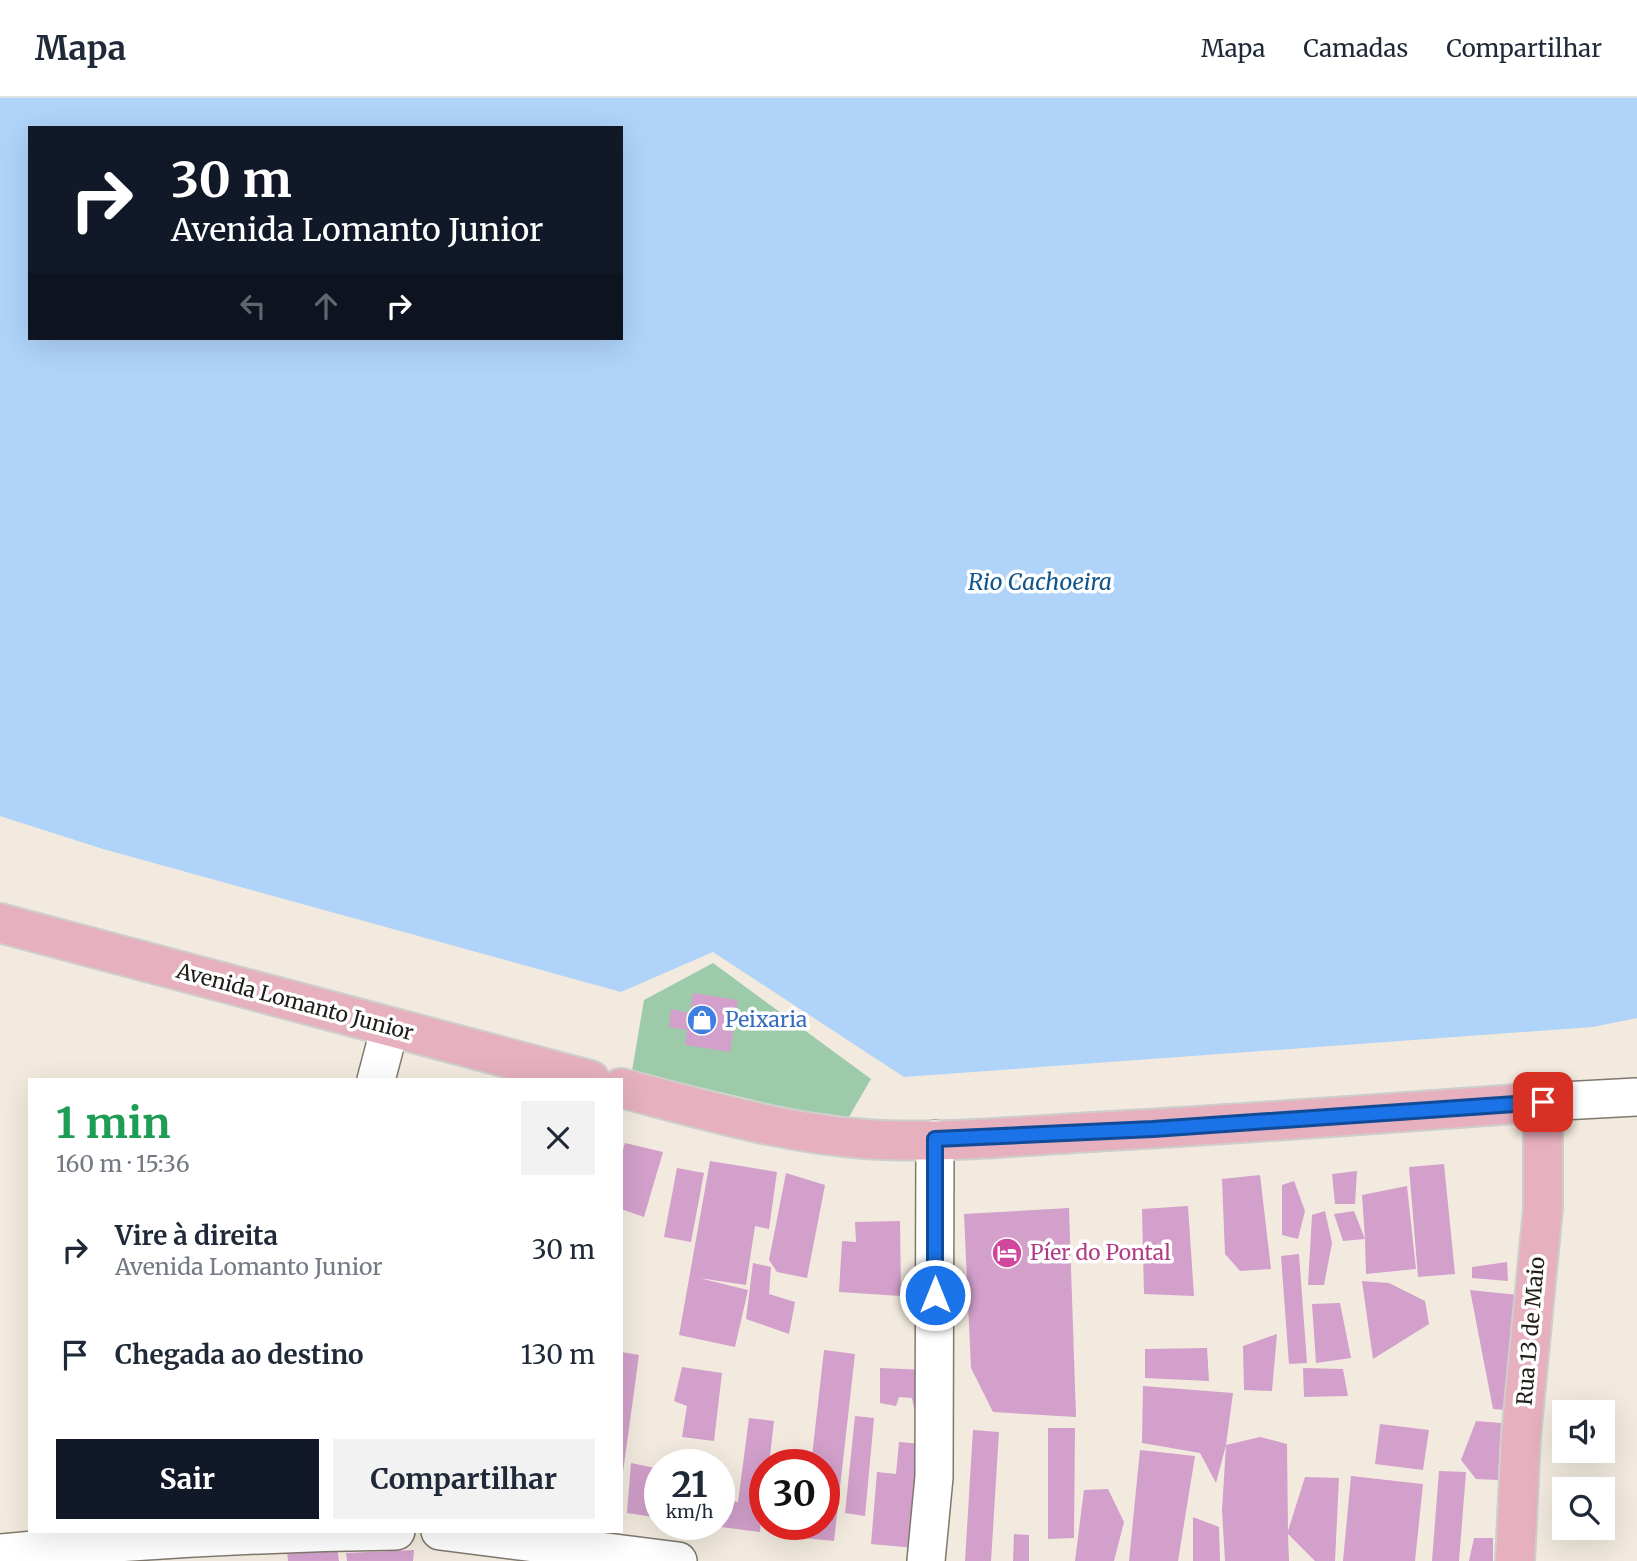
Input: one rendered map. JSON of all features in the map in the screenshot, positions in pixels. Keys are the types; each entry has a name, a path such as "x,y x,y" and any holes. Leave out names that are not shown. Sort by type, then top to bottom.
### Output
{"main road":[{"name":"Avenida Lomanto Junior","path":"0,923 582,1078"},
{"path":"623,1088 806,1132 866,1139 935,1139 1153,1129 1543,1102"},
{"name":"Rua 13 de Maio","path":"1515,1561 1521,1437 1543,1208 1543,1102"}],"street":[{"path":"377,1078 390,1027"},
{"path":"1543,1102 1637,1097"},
{"path":"926,1561 934,1478 935,1139"},
{"path":"0,1553 137,1550 267,1533"},
{"path":"436,1561 438,1533"},
{"path":"454,1533 678,1561"}],"green space":[{"path":"713,963 871,1079 846,1122 632,1071 644,1000"}],"water":[{"name":"Rio Cachoeira","path":"0,98 1637,98 1637,1018 1593,1027 904,1077 713,952 621,992 103,849 0,816"}],"building":[{"name":"Peixaria","path":"693,993 738,1000 730,1052 685,1045 687,1030 669,1027 671,1009 690,1013"},
{"path":"625,1143 663,1152 644,1217 623,1210"},
{"path":"710,1161 777,1172 769,1229 755,1226 746,1285 699,1278 748,1290 735,1347 679,1335"},
{"path":"1444,1164 1455,1274 1418,1277 1409,1167"},
{"path":"677,1168 704,1173 691,1242 664,1237"},
{"path":"1357,1171 1355,1204 1335,1204 1332,1174"},
{"path":"786,1173 825,1185 807,1278 777,1272 769,1260"},
{"path":"1260,1175 1271,1269 1240,1271 1225,1254 1222,1179"},
{"path":"1294,1181 1305,1211 1298,1239 1282,1235 1282,1185"},
{"path":"1407,1186 1416,1269 1366,1274 1362,1195"},
{"path":"1188,1206 1194,1296 1144,1294 1142,1209"},
{"path":"1069,1208 1076,1417 993,1412 971,1368 964,1214"},
{"path":"1325,1211 1332,1243 1324,1285 1308,1285 1312,1215"},
{"path":"1354,1211 1365,1239 1343,1241 1334,1214"},
{"path":"900,1221 901,1296 839,1292 842,1241 856,1242 855,1222"},
{"path":"1299,1254 1307,1363 1289,1364 1281,1256"},
{"path":"1507,1262 1508,1281 1472,1278 1472,1267"},
{"path":"753,1263 771,1267 769,1294 795,1302 789,1334 746,1319"},
{"path":"1362,1281 1389,1283 1425,1301 1429,1324 1373,1359"},
{"path":"1470,1290 1518,1295 1505,1410 1493,1409"},
{"path":"1340,1303 1351,1358 1316,1363 1312,1304"},
{"path":"1277,1334 1272,1391 1244,1390 1243,1346"},
{"path":"1207,1348 1209,1381 1145,1378 1145,1349"},
{"path":"824,1350 855,1354 840,1488 840,1449 813,1449"},
{"path":"623,1352 639,1355 623,1472"},
{"path":"682,1367 722,1373 714,1441 682,1437 687,1406 674,1401"},
{"path":"880,1368 927,1370 927,1411 914,1408 912,1398 899,1397 896,1406 880,1403"},
{"path":"1303,1368 1343,1369 1348,1396 1304,1397"},
{"path":"1143,1386 1233,1393 1226,1445 1216,1483 1200,1453 1142,1443"},
{"path":"855,1416 874,1418 865,1516 845,1513"},
{"path":"749,1418 774,1421 771,1449 749,1449 749,1531 735,1529 735,1502 738,1502"},
{"path":"1476,1421 1501,1423 1498,1480 1476,1479 1461,1460"},
{"path":"1380,1424 1429,1430 1423,1470 1375,1464"},
{"path":"1048,1428 1075,1428 1074,1538 1048,1539"},
{"path":"973,1430 999,1432 991,1561 965,1561"},
{"path":"1260,1437 1287,1444 1288,1531 1305,1477 1339,1478 1335,1561 1315,1561 1288,1534 1289,1561 1225,1561 1222,1510 1226,1445"},
{"path":"899,1442 923,1444 915,1548 871,1544 877,1472 896,1474"},
{"path":"1140,1450 1195,1456 1178,1561 1129,1561"},
{"path":"631,1463 644,1466 644,1516 627,1513"},
{"path":"1439,1471 1466,1472 1459,1561 1432,1561"},
{"path":"1351,1476 1423,1484 1415,1561 1343,1561"},
{"path":"1108,1489 1124,1522 1114,1561 1075,1561 1084,1490"},
{"path":"1193,1517 1219,1527 1220,1561 1193,1561"},
{"path":"1014,1534 1029,1535 1029,1561 1013,1561"},
{"path":"1474,1538 1493,1538 1493,1561 1469,1561"},
{"path":"337,1546 339,1561 288,1561 287,1551"},
{"path":"414,1550 413,1561 347,1561 346,1553"}],"place":[{"name":"Peixaria","path":"702,1020"},
{"name":"Píer do Pontal","path":"1007,1253"}],"route":[{"path":"935,1295 935,1139 1153,1129 1543,1102"}]}
